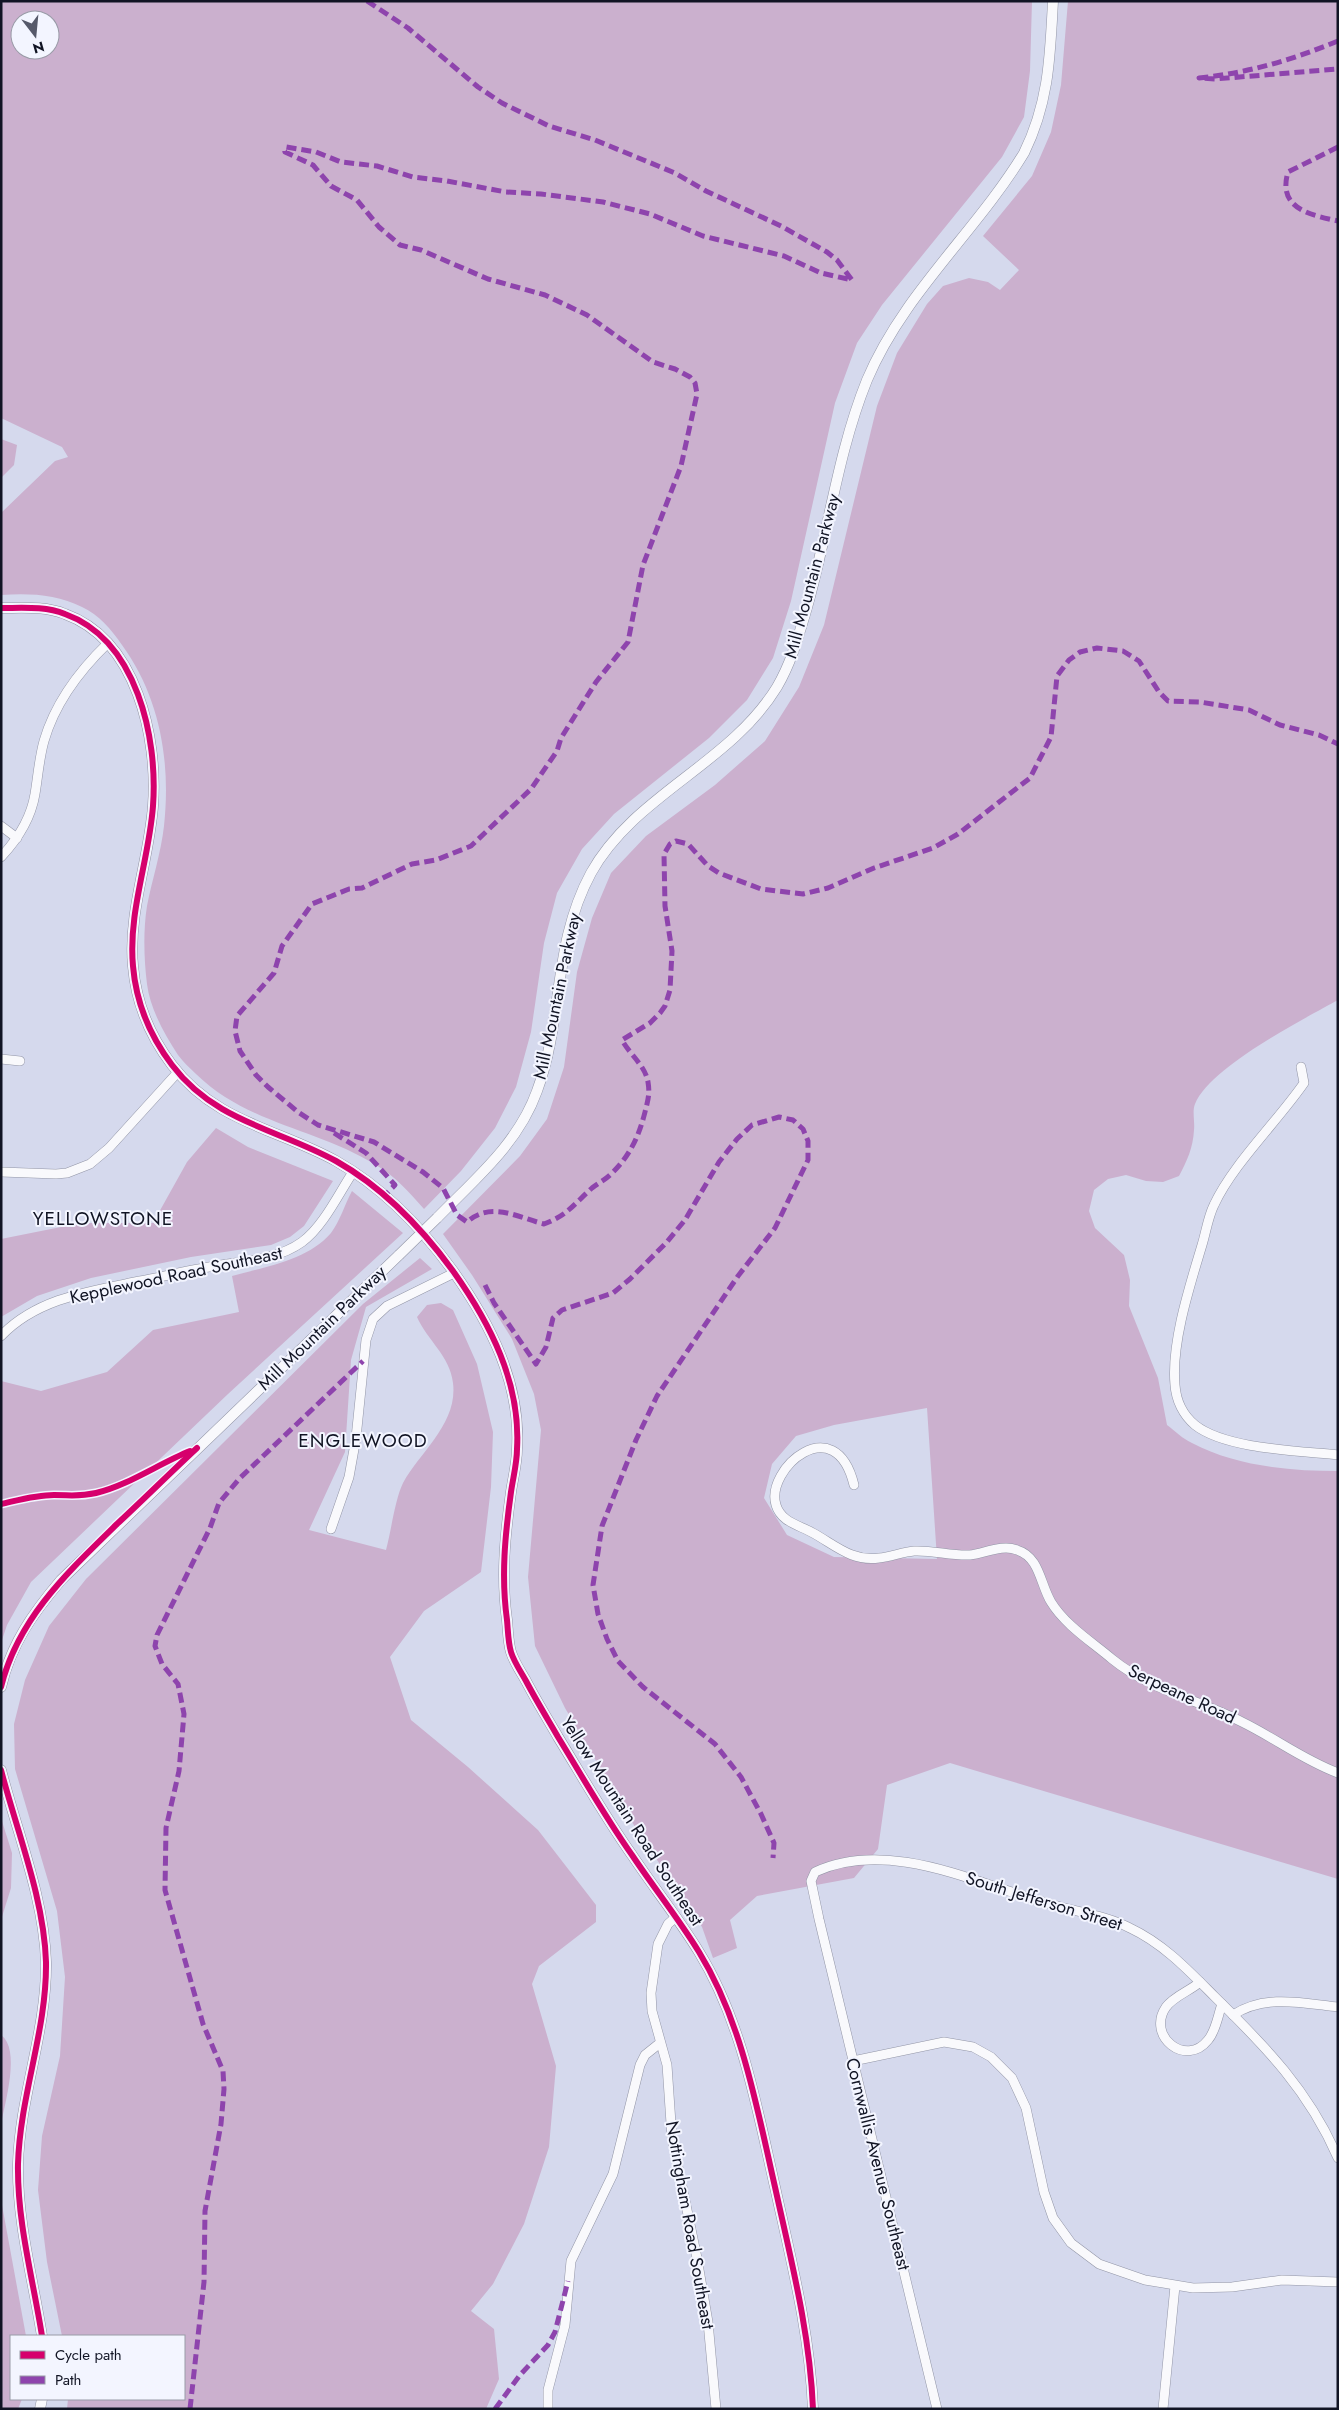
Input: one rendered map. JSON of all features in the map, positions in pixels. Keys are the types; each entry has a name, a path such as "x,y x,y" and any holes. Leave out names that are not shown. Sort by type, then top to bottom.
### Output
{"street":[{"name":"Mill Mountain Parkway","path":"1,1687 7,1665 25,1626 61,1580 437,1218 497,1157 528,1112 545,1063 566,935 580,894 594,869 625,829 728,745 749,725 768,699 789,664 810,599 850,436 867,381 895,326 1024,153 1037,126 1047,90 1053,1"},
{"name":"Yellow Mountain Road Southeast","path":"1,608 36,608 67,614 83,622 108,643 121,661 138,695 147,728 153,772 151,827 134,926 133,966 136,987 149,1028 159,1046 194,1090 226,1112 333,1159 391,1200 430,1241 454,1272 501,1354 515,1402 518,1452 510,1496 502,1582 511,1652 541,1709 601,1808 676,1917 712,1974 725,2002 760,2119 798,2293 812,2388 813,2409"},
{"path":"1,857 17,838 29,815 35,795 39,760 50,725 74,680 89,661 108,643"},
{"path":"1,826 17,838"},
{"path":"1,1059 20,1061"},
{"path":"1302,1067 1304,1084 1283,1113 1231,1175 1214,1205 1182,1315 1175,1385 1177,1397 1186,1416 1204,1431 1228,1440 1300,1452 1338,1455"},
{"path":"1,1172 56,1174 90,1164 109,1148 178,1072"},
{"name":"Kepplewood Road Southeast","path":"1,1336 24,1316 64,1299 90,1291 211,1266 266,1258 291,1249 304,1241 314,1230 353,1172"},
{"path":"331,1529 349,1477 357,1430 366,1340 373,1319 388,1306 454,1272"},
{"name":"Serpeane Road","path":"854,1485 851,1473 839,1454 831,1449 817,1447 806,1452 788,1466 776,1488 776,1504 785,1518 846,1553 867,1559 915,1551 964,1555 1004,1548 1018,1550 1032,1560 1045,1591 1061,1614 1115,1661 1156,1686 1242,1722 1295,1754 1338,1772"},
{"path":"1,1770 38,1904 46,1961 42,2020 25,2105 18,2164 22,2224 42,2335"},
{"name":"South Jefferson Street","path":"819,1919 811,1881 815,1872 850,1862 867,1861 916,1864 1098,1916 1129,1927 1167,1951 1275,2058 1303,2094 1322,2125 1338,2158"},
{"name":"Nottingham Road Southeast","path":"676,1917 668,1924 658,1944 651,1993 652,2011 667,2065 673,2147 698,2258 708,2322 716,2409"},
{"name":"Cornwallis Avenue Southeast","path":"819,1919 937,2409"},
{"path":"1200,1982 1170,2002 1165,2008 1161,2029 1167,2043 1173,2048 1188,2051 1203,2046 1210,2038 1222,2004"},
{"path":"1233,2015 1245,2007 1267,2002 1338,2006"},
{"path":"854,2061 944,2042 973,2047 991,2057 1007,2073 1020,2091 1026,2108 1045,2197 1053,2218 1064,2236 1084,2255 1099,2264 1145,2280 1175,2286 1217,2288 1298,2279 1338,2282"},
{"path":"548,2409 548,2390 565,2325 568,2273 576,2247 604,2197 613,2174 640,2065 645,2055 660,2043"},
{"path":"1163,2409 1175,2286"}],"shaded area":[{"path":"1,1 1032,1 1030,71 1024,117 1002,157 882,305 857,343 835,403 791,601 773,658 747,700 709,738 614,814 582,849 557,893 544,943 531,1032 516,1087 495,1128 461,1171 424,1209 396,1180 376,1165 331,1143 260,1115 216,1091 182,1060 163,1030 151,1003 146,975 144,945 147,906 163,836 166,778 160,731 146,686 114,633 88,610 63,599 53,597 32,594 1,595 1,513 55,461 68,457 62,447 1,418"},
{"path":"1068,1 1338,1 1338,1000 1281,1032 1237,1060 1204,1090 1194,1107 1191,1149 1179,1176 1163,1182 1146,1181 1126,1175 1108,1179 1094,1190 1089,1211 1095,1228 1124,1255 1130,1280 1129,1306 1158,1378 1167,1425 1182,1437 1209,1451 1244,1462 1301,1470 1338,1471 1338,1879 950,1763 887,1785 878,1849 854,1878 757,1896 730,1920 737,1948 713,1958 702,1927 635,1827 565,1708 535,1646 528,1577 541,1430 534,1394 512,1339 472,1275 443,1234 520,1156 547,1119 564,1067 577,972 592,918 611,873 646,836 715,785 765,741 799,687 824,625 877,406 897,353 927,304 943,286 969,278 988,282 1000,290 1019,270 983,236 1032,176 1051,132 1061,85","holes":["927,1408 937,1559 834,1557 787,1535 764,1498 772,1464 796,1436 834,1425"]},
{"path":"1,439 17,445 14,465 1,478"},
{"path":"216,1128 248,1147 333,1181 304,1226 290,1237 271,1245 191,1257 91,1278 37,1296 1,1317 1,1239 81,1223 153,1223 187,1162"},
{"path":"352,1191 403,1233 228,1394 31,1582 7,1625 1,1643 1,1381 41,1391 107,1372 153,1330 239,1312 232,1276 272,1266 310,1250 331,1233"},
{"path":"420,1258 432,1269 366,1307 351,1360 345,1452 309,1530 386,1550 395,1506 403,1483 444,1424 450,1411 453,1397 453,1383 448,1365 417,1317 427,1305 441,1303 453,1310 477,1364 493,1432 491,1487 481,1572 424,1611 390,1657 411,1720 468,1767 538,1830 596,1905 596,1922 539,1966 532,1984 556,2066 549,2147 524,2224 493,2284 471,2311 494,2329 499,2379 486,2409 67,2409 68,2400 185,2400 185,2335 62,2335 47,2262 38,2190 42,2136 60,2056 65,1977 57,1911 15,1769 14,1724 25,1680 49,1626 86,1579 363,1304"},
{"path":"1,1818 12,1853 11,1888 1,1920"},
{"path":"1,2035 7,2042 11,2064 1,2124"},
{"path":"1,2185 2,2205 26,2335 10,2335 10,2400 22,2400 18,2409 1,2409"}],"marked path":[{"path":"367,1 408,28 478,87 502,103 549,126 595,140 675,173 706,191 781,226 827,252 837,260 852,280 821,273 784,256 703,236 650,214 603,202 541,194 506,192 413,177 377,166 341,162 316,152 286,147 284,149 285,152 313,165 331,186 357,200 379,227 400,245 421,250 488,279 545,295 587,315 653,362 675,369 690,377 695,383 697,394 681,466 643,565 628,642 596,682 561,738 557,751 531,789 471,846 436,860 412,864 362,888 349,889 312,904 282,946 274,973 237,1016 235,1031 240,1051 256,1075 298,1112 318,1125 374,1142 423,1172 443,1188 457,1215 467,1222 485,1212 504,1212 544,1224 565,1213 618,1167 629,1153 643,1121 648,1100 648,1082 641,1065 622,1040 650,1023 660,1013 665,1006 670,990 672,951 665,906 664,854 670,844 676,841 688,844 708,866 719,873 761,889 803,894 828,888 874,868 933,848 958,834 1030,778 1051,737 1057,676 1069,660 1080,652 1097,648 1123,651 1139,661 1159,692 1168,701 1200,702 1249,710 1280,725 1319,735 1338,744"},
{"path":"1338,41 1270,65 1235,73 1199,78 1215,79 1338,69"},
{"path":"1338,147 1288,172 1286,184 1287,194 1299,208 1307,213 1338,221"},
{"path":"485,1285 494,1303 536,1364 546,1347 553,1318 562,1310 613,1293 630,1279 666,1243 685,1220 719,1162 737,1139 752,1125 779,1117 793,1120 803,1129 808,1141 808,1160 775,1228 738,1276 657,1396 636,1440 602,1526 593,1585 598,1614 607,1639 618,1661 643,1687 715,1744 741,1777 774,1843 773,1858"},
{"path":"334,1133 366,1153 395,1185 385,1195"},
{"path":"190,2409 204,2282 205,2211 221,2124 224,2089 223,2071 203,2024 165,1890 166,1828 179,1771 184,1714 178,1684 162,1664 155,1646 157,1635 210,1528 219,1503 239,1479 363,1361"},
{"path":"495,2409 520,2375 548,2345 555,2332 568,2281"}],"cycle path":[{"path":"1,608 34,608 57,611 90,627 110,645 126,668 138,694 146,722 154,779 151,826 133,926 133,966 137,993 145,1018 164,1054 189,1084 208,1100 227,1112 336,1161 386,1196 415,1224 441,1255 467,1291 491,1333 508,1377 517,1425 516,1465 504,1556 505,1604 511,1652 558,1737 603,1811 699,1952 714,1979 726,2007 737,2036 754,2096 793,2269 804,2325 813,2409"},
{"path":"1,1687 19,1639 32,1618 63,1578 197,1448"},
{"path":"1,1504 41,1496 79,1495 108,1490 190,1451"},
{"path":"1,1770 35,1889 44,1938 46,1962 42,2013 23,2113 18,2164 18,2186 23,2229 42,2335"}],"district":[{"name":"YELLOWSTONE","path":"103,1218"},
{"name":"ENGLEWOOD","path":"363,1440"}]}
